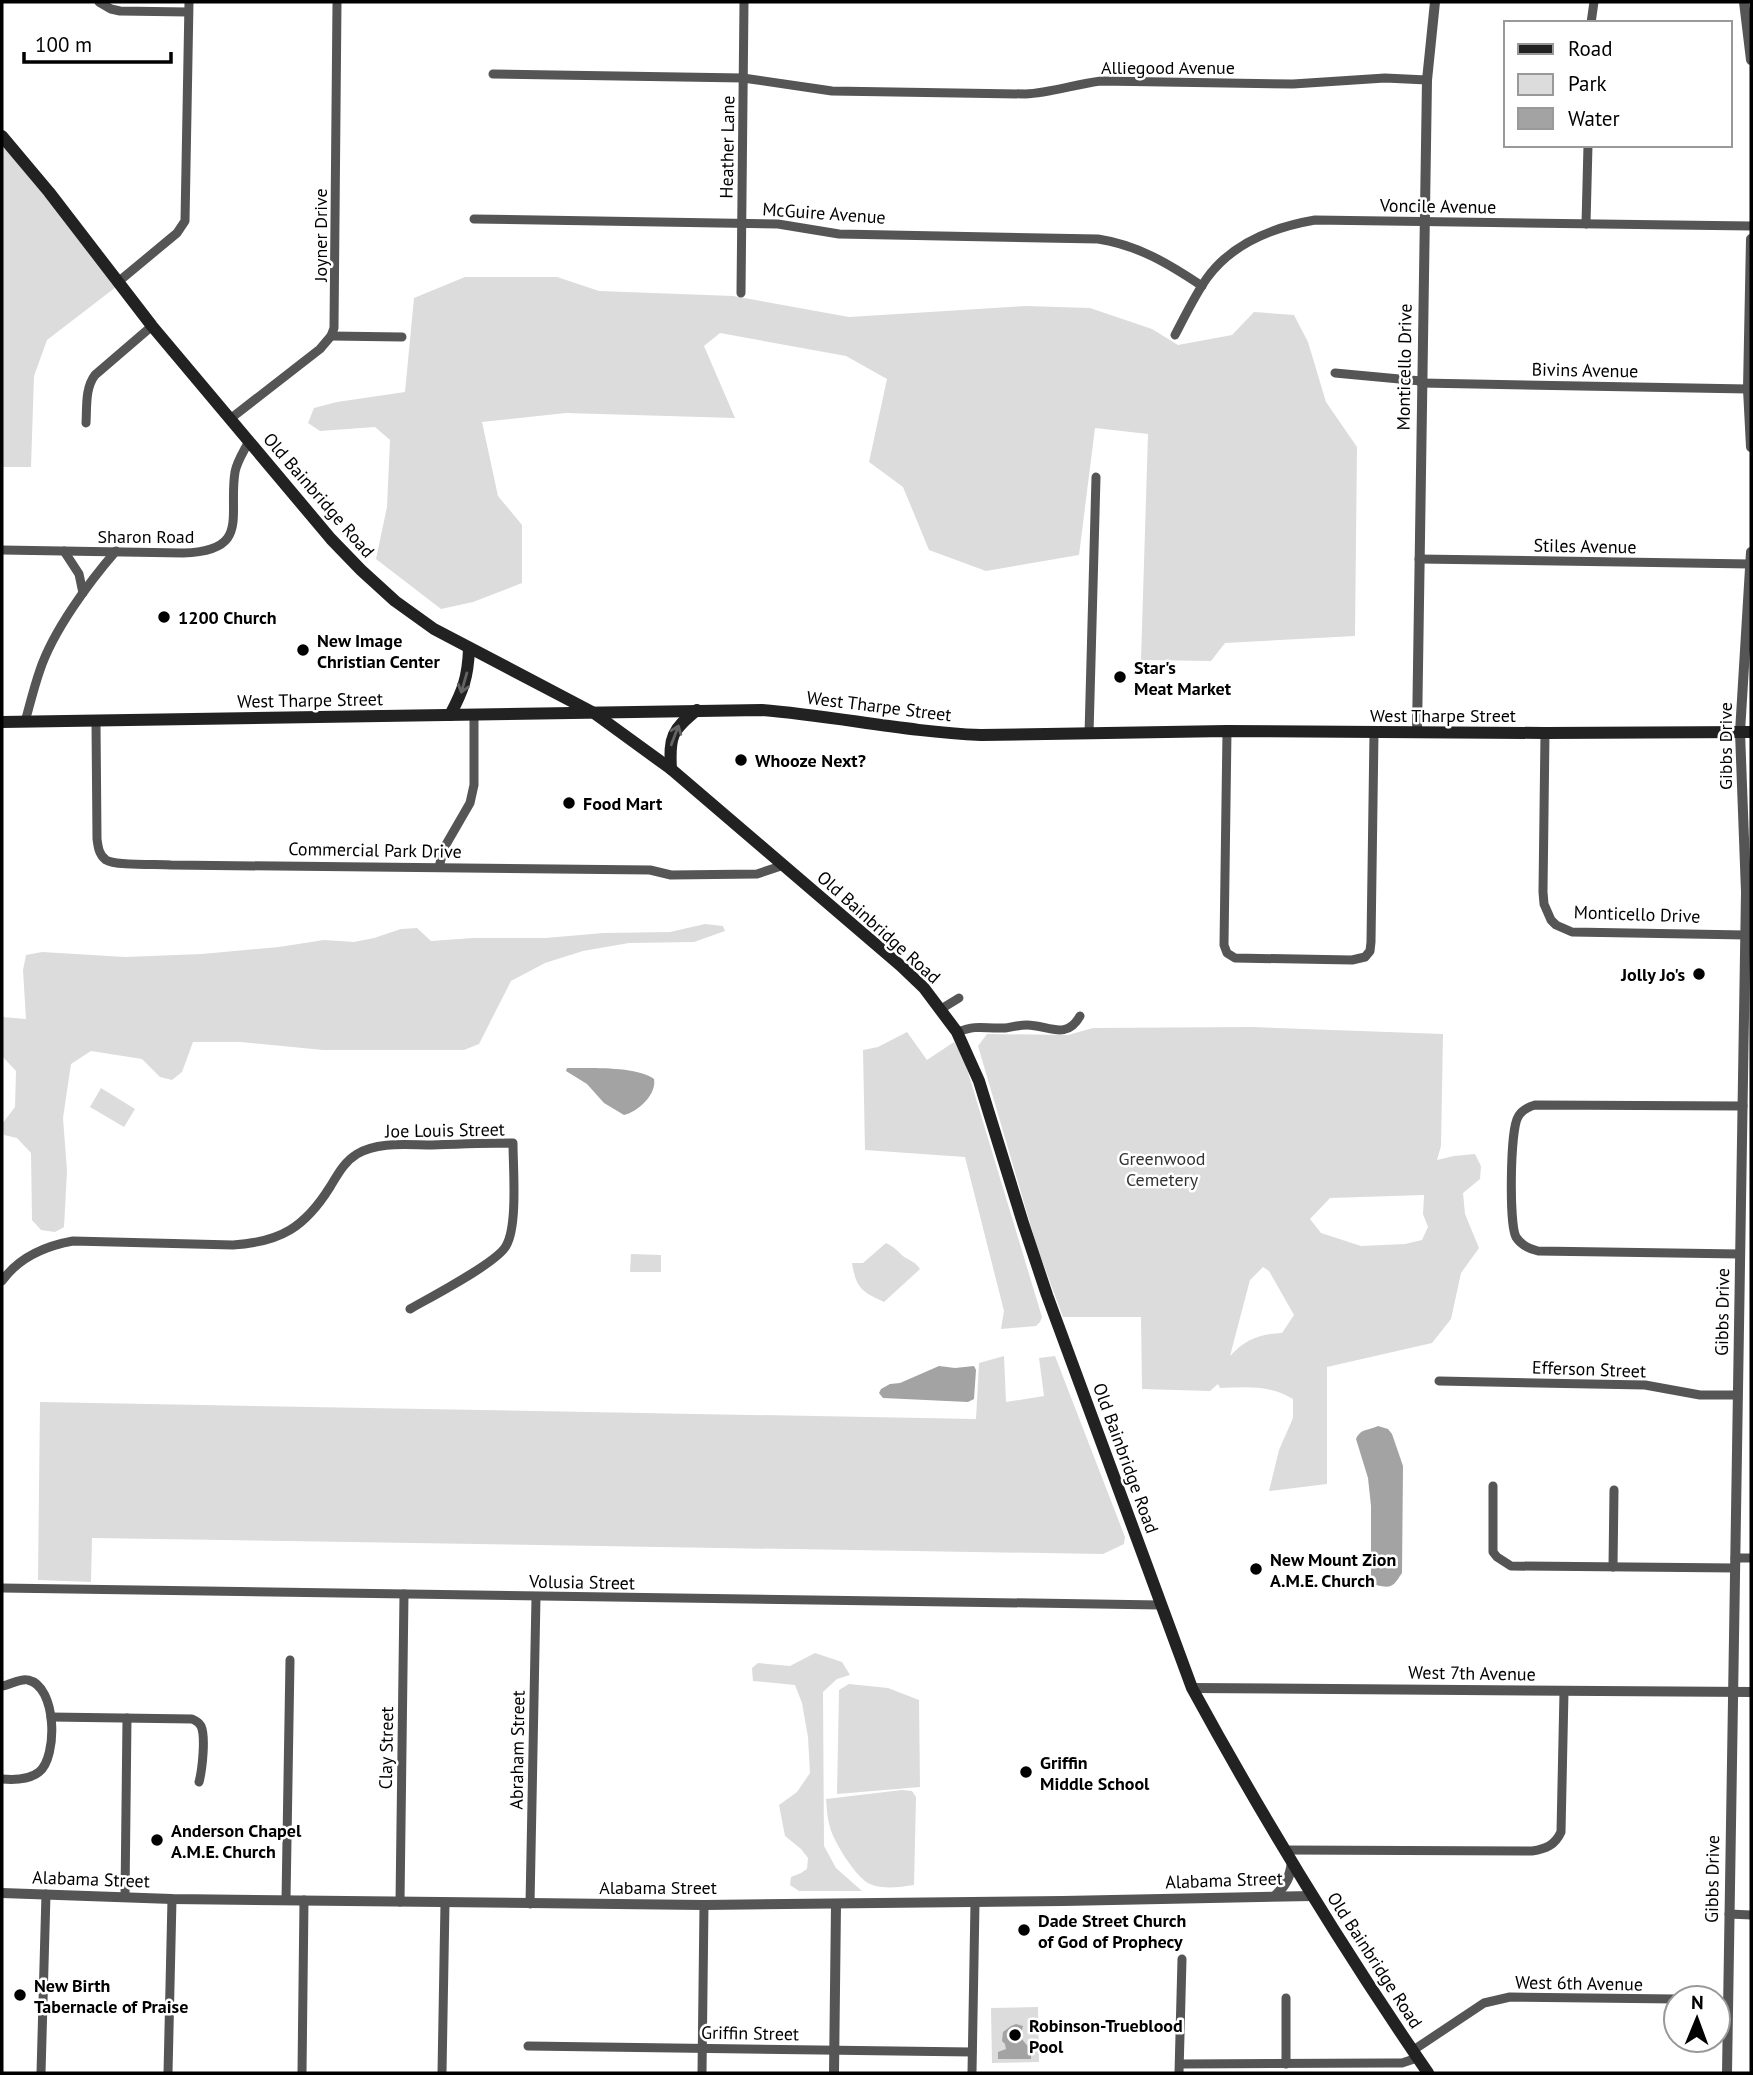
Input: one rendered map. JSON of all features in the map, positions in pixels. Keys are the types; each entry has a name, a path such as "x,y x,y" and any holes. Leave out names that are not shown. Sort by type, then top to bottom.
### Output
{"main road":[{"name":"Old Bainbridge Road","path":"2,136 49,192 152,326 331,540 361,570 434,629 594,713 671,769 901,966 941,1009 957,1032 979,1081 1043,1283 1192,1688 1313,1896 1388,2016 1428,2073"},
{"path":"450,715 466,682 469,649"},
{"path":"671,769 672,738 678,725 697,710"},
{"name":"West Tharpe Street","path":"2,722 762,710 941,733 981,735 1227,731 1746,732"}],"street":[{"path":"99,2 120,11 188,7 185,221 177,233 118,282"},
{"name":"Joyner Drive","path":"331,336 335,318 337,2"},
{"name":"Heather Lane","path":"741,293 744,2"},
{"name":"Monticello Drive","path":"1417,733 1427,79 1435,2"},
{"path":"1591,21 1594,2"},
{"path":"1744,2 1751,60"},
{"name":"Alliegood Avenue","path":"493,74 743,78 832,91 1025,94 1041,94 1082,83 1101,82 1293,84 1385,78 1427,79"},
{"path":"1586,224 1588,147"},
{"name":"McGuire Avenue","path":"474,219 742,223 800,226 839,234 1098,239 1116,242 1149,254 1168,263 1202,286"},
{"name":"Voncile Avenue","path":"1175,335 1208,277 1234,251 1265,233 1286,225 1315,220 1751,226"},
{"path":"1751,239 1748,389 1751,447"},
{"path":"86,423 89,386 95,374 152,326"},
{"path":"230,419 320,349 331,336 402,337"},
{"name":"Bivins Avenue","path":"1335,373 1421,382 1748,389"},
{"name":"Sharon Road","path":"2,550 210,550 223,542 233,524 235,471 249,441"},
{"path":"1089,734 1096,477"},
{"path":"64,551 79,573 83,593"},
{"path":"25,722 48,650 96,574 116,551"},
{"name":"Stiles Avenue","path":"1419,559 1751,560"},
{"name":"Gibbs Drive","path":"1724,1984 1729,1914 1740,1254 1746,1103 1746,732 1751,560"},
{"path":"439,867 444,848 470,803 474,785 474,715"},
{"name":"Commercial Park Drive","path":"96,722 97,839 99,851 106,860 113,862 171,865 650,870 671,875 757,874 784,865"},
{"path":"1227,731 1224,945 1227,953 1235,958 1352,960 1365,957 1370,951 1371,942 1374,733"},
{"name":"Monticello Drive","path":"1545,733 1543,892 1547,912 1556,925 1572,932 1746,935"},
{"path":"941,1009 959,998"},
{"path":"957,1032 979,1026 1007,1028 1029,1024 1056,1031 1070,1027 1080,1016"},
{"path":"1740,1254 1538,1251 1518,1240 1513,1229 1513,1167 1518,1116 1528,1107 1535,1105 1746,1103"},
{"name":"Joe Louis Street","path":"2,1281 13,1268 32,1254 65,1242 233,1245 278,1238 300,1223 314,1209 349,1159 365,1150 392,1145 513,1143 512,1224 505,1247 490,1261 410,1309"},
{"name":"Efferson Street","path":"1438,1381 1645,1385 1700,1395 1738,1395"},
{"path":"1493,1486 1493,1552 1511,1566 1613,1567 1735,1563 1751,1558"},
{"path":"1613,1567 1614,1490"},
{"name":"Volusia Street","path":"2,1588 1161,1605"},
{"name":"Clay Street","path":"400,1902 404,1594"},
{"name":"Abraham Street","path":"530,1904 536,1597"},
{"path":"286,1900 290,1660"},
{"path":"2,1686 26,1679 37,1684 47,1698 51,1717 50,1751 45,1766 37,1774 28,1777 2,1779"},
{"name":"West 7th Avenue","path":"1192,1688 1751,1692"},
{"path":"1285,1850 1544,1850 1558,1840 1561,1832 1564,1692"},
{"path":"51,1717 192,1719 200,1726 202,1772 199,1782"},
{"path":"125,1897 127,1718"},
{"path":"1275,1896 1290,1877 1293,1862"},
{"name":"Alabama Street","path":"2,1894 172,1899 705,1905 1313,1896"},
{"path":"41,2073 46,1894"},
{"path":"168,2073 172,1899"},
{"path":"302,2073 304,1900"},
{"path":"442,2073 445,1903"},
{"path":"972,2073 975,1903"},
{"path":"702,2073 705,1905"},
{"path":"834,2073 836,1905"},
{"path":"1729,1914 1751,1915"},
{"path":"1180,2069 1182,1959"},
{"path":"1286,1998 1286,2064"},
{"name":"West 6th Avenue","path":"1180,2069 1286,2064 1402,2063 1484,2003 1495,1999 1662,1999"},
{"name":"Griffin Street","path":"528,2046 972,2052"},
{"name":"Gibbs Drive","path":"1726,2054 1727,2073"}],"green space":[{"path":"2,141 116,287 47,340 34,376 31,467 2,467"},
{"path":"465,277 557,277 599,291 733,296 849,317 1026,306 1090,308 1152,329 1178,345 1232,335 1254,312 1294,315 1308,342 1326,402 1357,447 1355,636 1225,643 1211,661 1141,660 1148,434 1095,428 1079,555 986,571 929,550 903,487 869,462 887,379 846,356 720,333 704,346 735,418 566,413 482,422 498,496 522,525 522,583 473,602 441,609 376,559 387,507 390,440 375,427 320,431 308,423 314,408 405,392 414,298"},
{"path":"705,924 723,926 725,931 694,942 629,943 583,951 545,963 511,981 479,1044 464,1050 323,1050 241,1042 193,1042 182,1072 172,1080 160,1077 142,1059 91,1051 71,1064 63,1118 67,1171 64,1227 55,1232 41,1230 32,1220 31,1153 17,1138 4,1135 2,1124 15,1107 16,1071 2,1056 2,1017 26,1019 23,970 26,955 42,952 125,957 202,954 324,940 354,942 401,929 417,928 431,941 670,932"},
{"name":"Greenwood Cemetery","path":"1253,1027 1443,1034 1441,1146 1437,1160 1475,1154 1481,1166 1480,1179 1463,1193 1465,1214 1479,1248 1461,1273 1451,1319 1432,1343 1327,1367 1327,1484 1269,1491 1279,1450 1293,1418 1293,1399 1267,1389 1220,1388 1218,1384 1210,1391 1142,1389 1141,1317 1063,1317 1037,1247 978,1046 987,1034 1068,1035 1093,1028","holes":["1424,1195 1423,1214 1428,1227 1422,1240 1405,1244 1361,1246 1321,1233 1310,1219 1330,1198","1263,1267 1269,1271 1294,1315 1282,1333 1253,1339 1230,1356 1250,1280"]},
{"path":"907,1032 927,1060 954,1042 964,1059 1042,1317 1036,1326 1001,1329 1004,1311 965,1157 865,1150 863,1050 878,1047"},
{"path":"101,1088 135,1109 124,1127 90,1107"},
{"path":"886,1243 920,1269 884,1302 861,1288 852,1263 863,1263"},
{"path":"631,1254 661,1255 661,1272 630,1272"},
{"path":"1004,1356 1006,1402 1044,1396 1039,1358 1055,1356 1125,1537 1124,1544 1103,1554 92,1538 91,1582 38,1580 40,1402 976,1419 979,1363"},
{"path":"815,1653 842,1662 850,1675 837,1679 823,1692 824,1846 836,1868 862,1891 799,1891 790,1885 791,1877 807,1869 808,1858 785,1836 779,1805 797,1792 810,1773 808,1737 802,1703 795,1685 753,1681 752,1668 758,1663 790,1666"},
{"path":"849,1684 888,1688 919,1700 920,1787 837,1794 839,1690"},
{"path":"912,1791 916,1797 914,1885 892,1888 875,1886 859,1875 841,1850 829,1824 826,1799"},
{"name":"Robinson-Trueblood Pool","path":"1038,2007 1039,2062 992,2063 991,2008"}],"water":[{"path":"567,1068 637,1072 654,1079 653,1091 635,1110 624,1115 604,1103 587,1084 566,1071"},
{"path":"939,1366 974,1366 974,1399 968,1402 883,1398 879,1393 890,1384 900,1383"},
{"path":"1378,1426 1388,1429 1392,1434 1403,1466 1402,1573 1394,1584 1386,1587 1376,1585 1371,1577 1371,1506 1368,1478 1356,1439 1363,1431"},
{"path":"1016,2024 1023,2026 1020,2037 1031,2050 1031,2059 998,2059 998,2052 1006,2049 1002,2041 1003,2032"}],"place":[{"name":"1200 Church","path":"164,617"},
{"name":"New Image Christian Center","path":"303,650"},
{"name":"Star's Meat Market","path":"1120,677"},
{"name":"Whooze Next?","path":"741,760"},
{"name":"Food Mart","path":"569,803"},
{"name":"Jolly Jo's","path":"1699,974"},
{"name":"New Mount Zion A.M.E. Church","path":"1256,1569"},
{"name":"Griffin Middle School","path":"1026,1772"},
{"name":"Anderson Chapel A.M.E. Church","path":"157,1840"},
{"name":"Dade Street Church of God of Prophecy","path":"1024,1930"},
{"name":"New Birth Tabernacle of Praise","path":"20,1995"},
{"name":"Robinson-Trueblood Pool","path":"1015,2035"}]}
